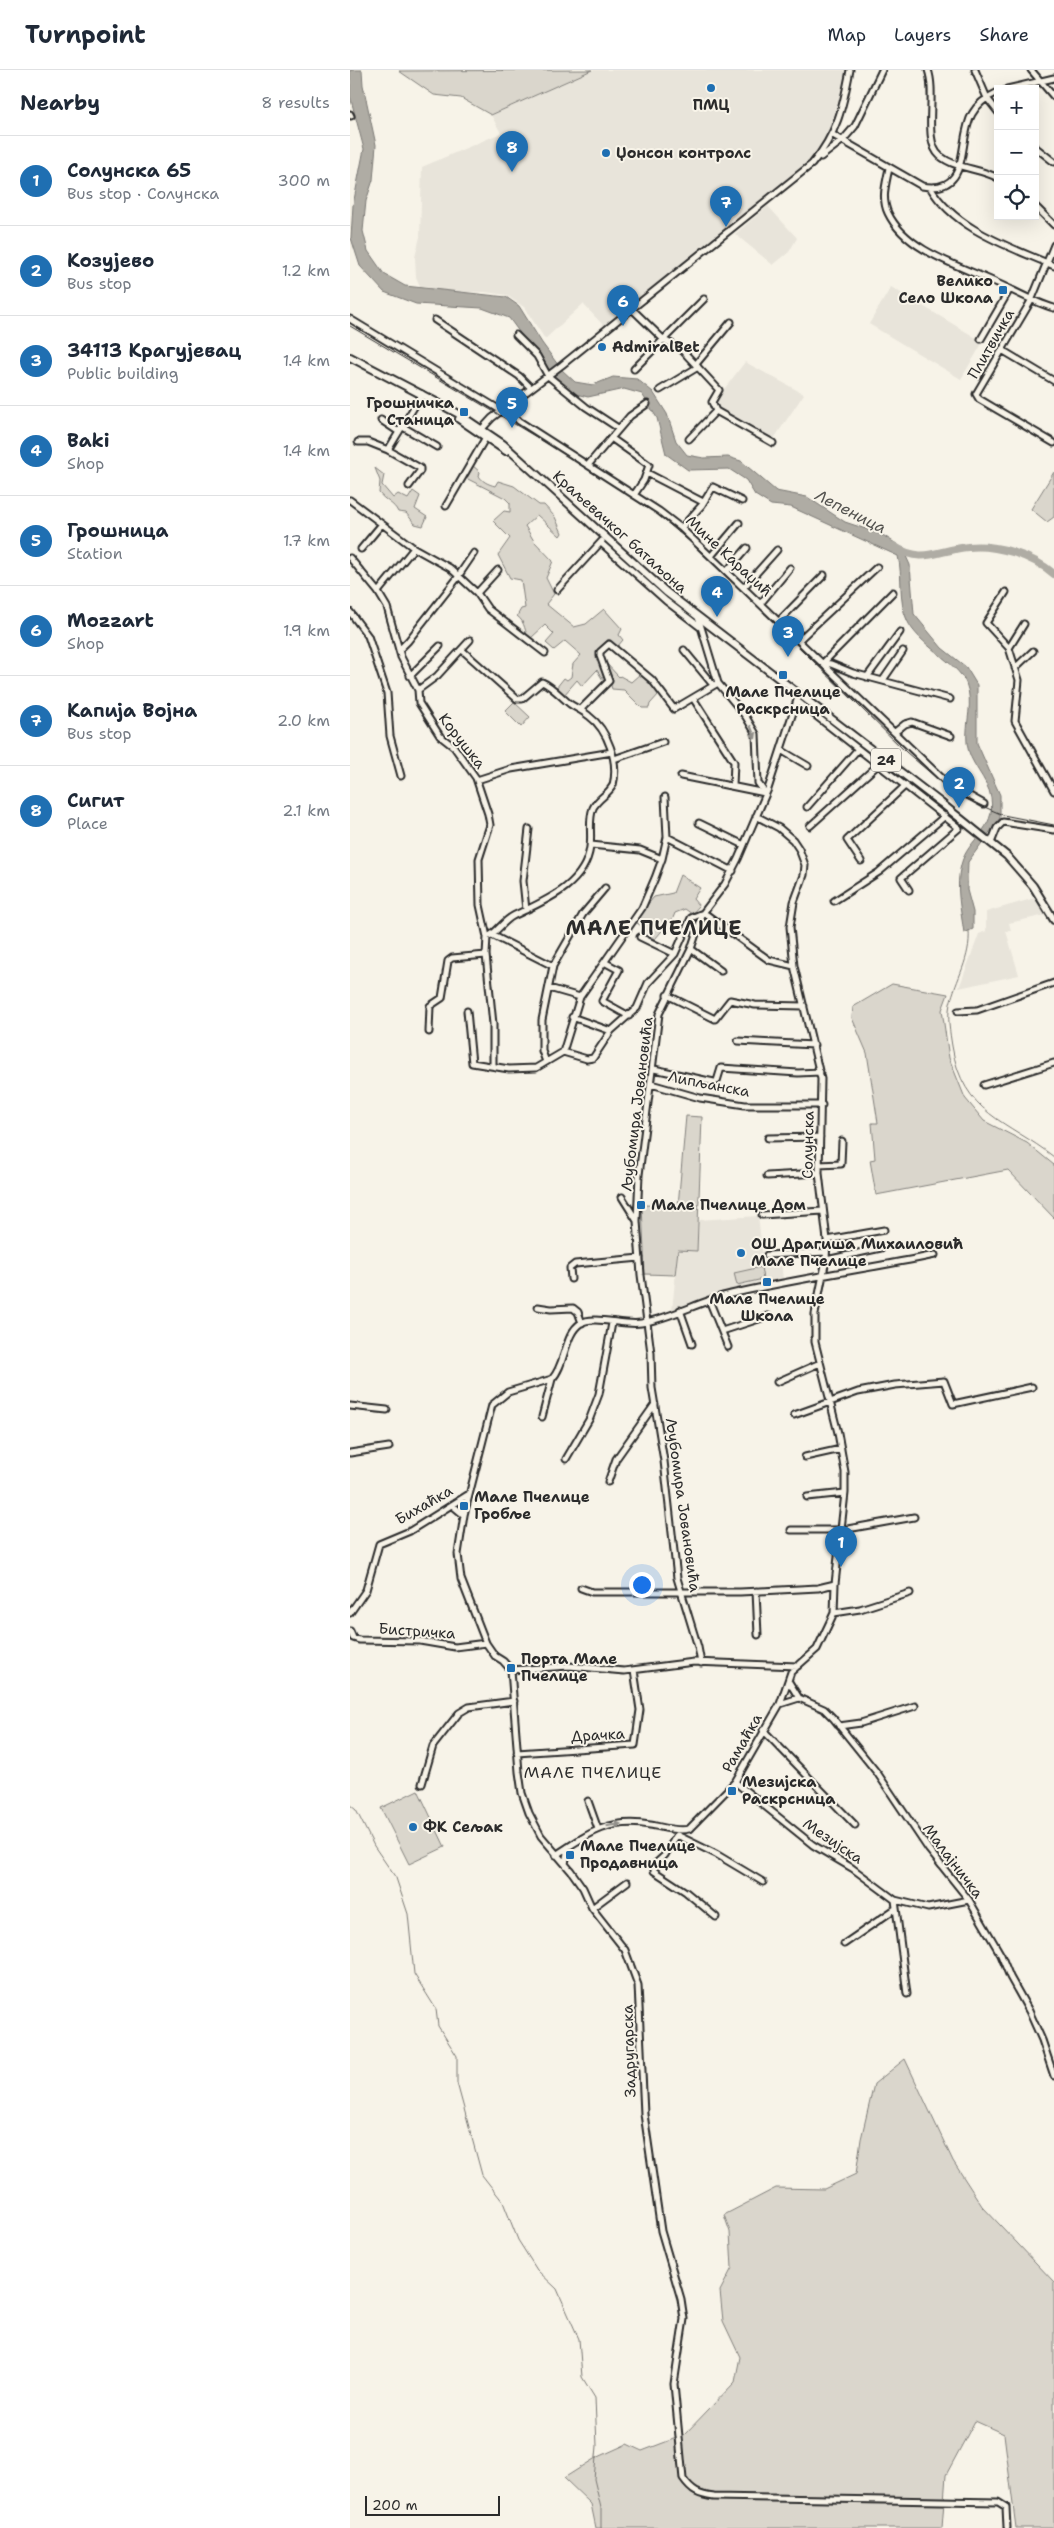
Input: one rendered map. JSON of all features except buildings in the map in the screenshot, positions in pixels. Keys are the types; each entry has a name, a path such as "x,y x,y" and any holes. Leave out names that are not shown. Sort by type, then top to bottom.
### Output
{"main road":[{"name":"Краљевачког батаљона","path":"350,357 422,394 503,444 543,479 603,540 653,581 798,698 974,829 990,843"},
{"name":"Краљевачког батаљона","path":"480,430 486,437 512,453"},
{"name":"24","path":"990,843 1027,878 1054,920"}],"street":[{"path":"812,164 833,135 842,108 850,70"},
{"path":"480,430 843,140 855,126 882,70"},
{"path":"928,70 932,81 930,139 939,155 961,166 974,168 994,176"},
{"path":"975,70 987,98 994,107"},
{"path":"1032,70 1039,81 1054,97"},
{"path":"1023,85 1054,78"},
{"path":"833,135 922,186 930,187 946,183 961,166 969,121 977,106 994,94"},
{"path":"1039,150 1054,162"},
{"path":"889,168 883,199 888,214 894,224 922,248 936,257 1010,289 1031,301 1054,308"},
{"path":"930,187 945,207 973,229 1054,266"},
{"path":"1039,210 1054,225"},
{"name":"Плитвичка","path":"1054,245 1031,301 976,394 979,399 1054,443"},
{"path":"981,339 1010,289"},
{"path":"634,368 704,298"},
{"path":"632,308 664,340 680,349 719,390 712,402 716,411 773,443"},
{"name":"Мине Караџић","path":"350,319 504,410 681,528 728,570 948,784 984,804"},
{"path":"435,320 519,376 531,388"},
{"path":"660,390 697,366 731,322"},
{"path":"516,335 537,356 550,374 586,407 618,428"},
{"path":"1002,350 1054,381"},
{"path":"388,450 422,394"},
{"path":"588,465 618,428 630,416 647,404"},
{"path":"689,439 716,411"},
{"path":"381,420 437,447"},
{"path":"446,506 486,437"},
{"path":"611,438 649,465 647,473 634,495"},
{"path":"358,442 368,442 388,450 420,468 420,471 409,486"},
{"path":"647,473 702,502"},
{"path":"681,528 713,487 742,501"},
{"path":"350,500 414,548 440,562 459,576 476,593 488,609 545,653"},
{"path":"712,555 739,523"},
{"path":"360,549 382,524"},
{"path":"557,590 603,540 646,585 701,627"},
{"path":"378,592 414,548"},
{"path":"728,570 748,548"},
{"path":"744,587 777,550"},
{"path":"399,650 459,576 474,553"},
{"name":"Корушка","path":"350,558 378,592 387,607 399,650 418,690 419,703 438,734 454,747 478,780 490,820 479,858 480,905 489,936 486,955 493,1024 493,1065"},
{"path":"800,640 877,567"},
{"path":"762,603 790,568"},
{"path":"476,593 498,570"},
{"path":"780,621 824,575"},
{"path":"823,663 893,592"},
{"path":"1006,592 986,623 1009,648 1018,680 1019,694 1015,721 1054,791"},
{"path":"350,612 368,636 387,693 390,736 401,776"},
{"path":"698,617 716,684"},
{"path":"1009,648 1024,624"},
{"path":"867,677 900,632"},
{"path":"418,690 440,674 470,640"},
{"path":"580,710 609,681 600,652 609,644 652,680 674,709 716,684"},
{"path":"410,676 440,646"},
{"path":"462,650 518,699 522,699 542,682 598,724 612,752 614,759 613,785 599,798 591,817 591,845 586,863 572,881 544,901 508,918 489,936 553,966"},
{"path":"684,650 716,684 754,730 757,744 758,783 766,793"},
{"path":"883,680 903,651"},
{"path":"1015,668 1033,651"},
{"path":"823,663 950,699"},
{"path":"693,698 734,762 733,786"},
{"path":"798,698 858,749 959,828 901,878 909,890"},
{"name":"Љубомира Јовановића","path":"701,1663 681,1592 655,1404 637,1221 639,1176 654,1069 658,1019 667,996 691,949 702,912 732,871 744,845 766,793 798,698"},
{"path":"895,732 905,724 912,722 951,736"},
{"path":"614,759 663,742"},
{"path":"807,807 858,749"},
{"path":"781,750 808,766"},
{"path":"478,780 512,769 612,752"},
{"path":"810,826 879,764"},
{"path":"681,776 766,793"},
{"path":"861,861 847,840 906,785"},
{"path":"467,1012 470,1059 475,1065 493,1065 509,1069 533,1068 539,1067 563,1052 580,997 606,963 628,926 642,908 662,859 666,837 665,796"},
{"name":"Солунска","path":"756,816 788,835 796,844 804,861 804,875 794,902 790,927 794,966 820,1072 822,1105 819,1173 827,1240 824,1276 814,1322 815,1342 846,1472 846,1494 834,1584 834,1613 818,1649 798,1666"},
{"path":"834,901 879,872 945,816"},
{"path":"699,823 744,845"},
{"path":"990,843 1000,824 1014,824 1054,830"},
{"path":"526,910 523,881 529,828"},
{"path":"666,837 732,871"},
{"path":"591,845 640,850 662,859"},
{"path":"546,1062 542,1051 542,1020 553,966 586,909 605,888"},
{"path":"563,1052 587,1059 593,1058 611,1031 640,1004 648,983 675,954 690,920 702,912 769,960 794,966"},
{"path":"640,937 675,954"},
{"path":"691,949 721,971"},
{"path":"429,1032 430,1006 442,998 448,960 486,955"},
{"path":"606,963 619,970 602,1002 629,1016"},
{"path":"958,1011 976,1010 1054,983"},
{"path":"549,988 580,997"},
{"path":"667,996 715,1019 730,1000 755,1005 804,1006"},
{"path":"572,1018 611,1031"},
{"path":"738,1040 814,1046"},
{"path":"984,1085 1054,1063"},
{"path":"654,1069 714,1082 717,1081 721,1068 798,1073 820,1072"},
{"name":"Липљанска","path":"651,1084 700,1098 745,1105 822,1105"},
{"path":"768,1138 820,1137"},
{"path":"819,1165 840,1164 842,1141"},
{"path":"768,1176 819,1173"},
{"path":"622,1197 637,1221"},
{"path":"628,1207 638,1202"},
{"path":"762,1216 823,1211"},
{"path":"827,1240 884,1230"},
{"path":"826,1260 881,1248"},
{"path":"766,1255 826,1252"},
{"path":"542,1417 552,1379 565,1355 573,1331 589,1320 612,1323 648,1322 708,1300 797,1280 935,1254"},
{"path":"571,1279 570,1268 575,1264 640,1258"},
{"path":"708,1300 728,1347"},
{"path":"538,1307 551,1309 573,1308 578,1312 582,1323"},
{"path":"680,1310 692,1344"},
{"path":"722,1331 768,1316"},
{"path":"566,1459 590,1418 599,1394 612,1323"},
{"path":"777,1382 820,1363"},
{"path":"552,1379 508,1392 492,1405 464,1514 458,1554 461,1579 486,1642 495,1656 503,1661 511,1670 569,1666 624,1671 701,1663 798,1666"},
{"path":"794,1415 858,1392 895,1384 944,1381 953,1404 1032,1387"},
{"path":"608,1482 616,1459 655,1404"},
{"path":"350,1406 387,1410"},
{"path":"350,1452 389,1447"},
{"path":"805,1457 841,1449"},
{"name":"Бихаћка","path":"350,1612 366,1590 371,1579 375,1551 379,1544 410,1531 469,1494"},
{"path":"807,1497 846,1494"},
{"path":"452,1505 464,1514"},
{"path":"790,1530 842,1530 914,1517"},
{"path":"582,1588 592,1592 756,1591 818,1588 834,1584"},
{"path":"756,1591 758,1636"},
{"path":"834,1613 860,1610 910,1593"},
{"name":"Бистричка","path":"350,1631 353,1638 359,1640 420,1641 455,1648 486,1642"},
{"name":"Рамаћка","path":"676,1836 682,1831 689,1829 735,1782 763,1730 780,1704 791,1672 798,1666"},
{"name":"Задругарска","path":"511,1670 517,1754 522,1793 529,1814 541,1836 583,1888 592,1908 625,1950 638,1985 645,2122 661,2230 681,2299 684,2319 674,2384 683,2479 690,2489 700,2496 998,2502 1006,2507 1007,2528"},
{"name":"Драчка","path":"517,1754 634,1745 640,1710 634,1670"},
{"path":"780,1704 799,1698 789,1682"},
{"name":"Малајничка","path":"799,1698 824,1708 878,1774 929,1850 969,1900 1001,1955 1010,1977 1035,2025 1054,2076"},
{"path":"422,1784 433,1746 459,1713 469,1706 514,1701"},
{"path":"839,1726 860,1723 915,1706"},
{"path":"763,1730 855,1825"},
{"name":"Мезијска","path":"735,1782 813,1845 852,1868 895,1900 928,1908 969,1900"},
{"path":"588,1801 598,1829"},
{"path":"556,1855 598,1829 616,1823 640,1823 682,1831"},
{"path":"716,1917 686,1892 654,1870 654,1865 664,1855 676,1836 716,1854 763,1882"},
{"path":"565,1864 568,1847"},
{"path":"592,1908 626,1882"},
{"path":"895,1900 906,1994"},
{"path":"844,1944 895,1908"}],"shaded area":[{"path":"350,70 362,70 363,85 376,145 373,180 366,201 363,231 368,251 384,274 405,286 506,297 519,306 561,369 575,382 593,385 613,377 637,379 653,392 667,414 676,441 687,455 704,458 728,457 741,461 776,491 807,497 845,522 881,534 903,548 901,552 905,554 910,565 914,614 942,648 966,667 977,685 977,743 1000,795 1000,818 968,862 967,890 973,912 973,929 964,933 959,899 959,873 969,847 986,826 991,809 991,798 986,784 968,751 969,698 966,683 955,668 912,629 907,620 902,605 898,556 791,507 771,505 755,495 746,480 729,469 688,470 666,454 657,418 642,394 624,389 588,397 572,393 552,377 509,318 482,308 416,304 384,292 360,266 351,238 353,205 364,149 350,96"},
{"path":"592,70 847,70 837,116 830,133 810,163 712,243 604,326 583,304 545,339 524,307 506,295 484,292 449,292 420,286 416,277 415,257 420,237 422,167 501,133 491,115"},
{"path":"592,70 491,115 461,98 434,95 399,71"},
{"path":"768,206 797,238 789,252 773,265 735,234"},
{"path":"891,287 983,342 961,379 869,324"},
{"path":"745,362 804,394 773,440 717,407 715,401"},
{"path":"472,465 480,472 479,476 482,480 495,486 498,481 514,486 539,505 544,505 555,517 562,533 560,536 537,515 525,526 534,541 553,561 546,578 554,594 546,604 574,627 586,624 604,609 622,629 619,635 623,640 617,647 611,641 606,642 598,651 607,678 604,682 597,670 582,686 577,680 564,695 556,688 564,678 567,680 571,677 573,664 581,655 565,641 554,650 546,643 554,634 545,625 530,639 528,637 522,621 517,616 521,609 525,608 521,580 510,578 498,555 510,538 493,521 504,511 510,512 510,503 505,498 464,477"},
{"path":"375,468 384,475 382,485 393,498 398,494 408,499 413,491 420,496 415,509 427,517 423,526 415,524 406,513 398,512 379,493 380,481"},
{"path":"1054,472 1054,517 1047,522 1031,509"},
{"path":"604,661 619,677 631,682 640,674 659,694 650,704 649,708 642,708 624,690 612,689"},
{"path":"514,702 530,717 521,727 505,711"},
{"path":"680,875 700,888 693,899 699,906 692,914 685,909 675,913 655,939 648,936 650,932 634,921 654,897 673,893"},
{"path":"1035,898 1046,915 1009,923 1011,931 1006,931 1019,975 959,988 979,934 986,931 986,912"},
{"path":"892,984 948,994 942,1010 949,1058 965,1098 984,1121 1027,1143 1054,1165 1054,1218 1008,1170 876,1195 870,1160 875,1159 872,1123 878,1123 867,1053 852,1018 853,1007"},
{"path":"686,1116 702,1117 697,1251 678,1250 675,1275 645,1274 642,1205 678,1206"},
{"path":"758,1216 763,1257 781,1257 783,1282 751,1285 694,1301 672,1311 678,1250 697,1251 699,1220"},
{"path":"761,1267 763,1279 737,1285 734,1273"},
{"name":"ФК Сељак","path":"418,1790 445,1847 409,1864 381,1808"},
{"path":"905,2059 953,2161 982,2206 1054,2282 1054,2528 1016,2528 1004,2434 975,2421 946,2475 942,2528 596,2528 591,2504 564,2478 594,2459 627,2444 642,2451 684,2435 735,2382 740,2357 723,2321 720,2291 732,2268 730,2232 724,2215 776,2188 824,2189 856,2174 861,2139 874,2084"}],"waterway":[{"name":"Лепеница","path":"893,546 913,555 930,555 968,547 1002,549 1025,556 1054,574"},
{"path":"969,931 968,950 949,1009 950,1036 958,1069 966,1087 977,1102 990,1114 1054,1157"},
{"path":"350,1805 356,1810 374,1846 396,1878 408,1914 414,1974 436,2009 438,2026 457,2056 457,2083 482,2175 503,2202 518,2240 537,2270 557,2289 579,2339 582,2377 595,2398 597,2446 594,2479 601,2508 601,2528"}],"railway":[{"path":"350,326 563,453 657,514 702,552 906,752 948,788 966,799 1003,815 1054,825"}],"place":[{"name":"ПМЦ","path":"711,88"},
{"name":"Џонсон контролс","path":"606,153"},
{"name":"Сигит","path":"512,172"},
{"name":"Капија Војна","path":"726,227"},
{"name":"Велико Село Школа","path":"1003,290"},
{"name":"Mozzart","path":"623,326"},
{"name":"AdmiralBet","path":"602,347"},
{"name":"Грошничка Станица","path":"464,412"},
{"name":"Грошница","path":"512,428"},
{"name":"Baki","path":"717,617"},
{"name":"34113 Крагујевац","path":"788,657"},
{"name":"Мале Пчелице Раскрсница","path":"783,675"},
{"name":"Козујево","path":"959,808"},
{"name":"Мале Пчелице Дом","path":"641,1205"},
{"name":"ОШ Драгиша Михаиловић Мале Пчелице","path":"741,1253"},
{"name":"Мале Пчелице Школа","path":"767,1282"},
{"name":"Мале Пчелице Гробље","path":"464,1506"},
{"name":"Солунска 65","path":"841,1567"},
{"name":"Порта Мале Пчелице","path":"511,1668"},
{"name":"Мезијска Раскрсница","path":"732,1791"},
{"name":"ФК Сељак","path":"413,1827"},
{"name":"Мале Пчелице Продавница","path":"570,1855"}],"district":[{"name":"МАЛЕ ПЧЕЛИЦЕ","path":"654,928"},
{"name":"МАЛЕ ПЧЕЛИЦЕ","path":"593,1772"}]}
